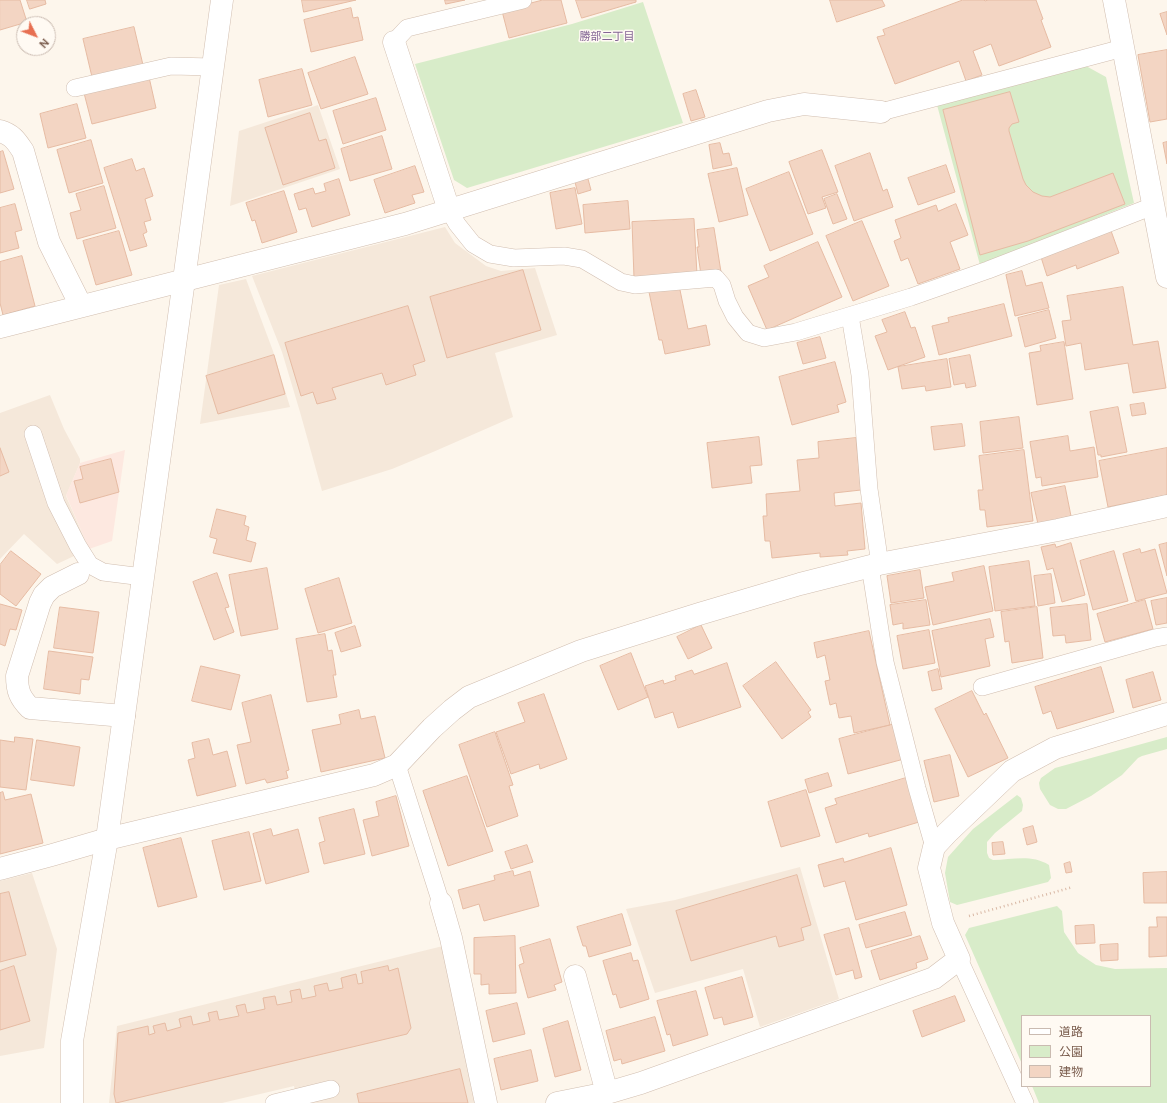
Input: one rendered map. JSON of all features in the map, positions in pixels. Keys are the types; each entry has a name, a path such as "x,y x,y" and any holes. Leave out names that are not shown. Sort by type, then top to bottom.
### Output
{"street":[{"path":"72,1103 72,1042 107,839 222,0"},
{"path":"1114,0 1167,277"},
{"path":"394,42 449,210"},
{"path":"0,327 405,224 768,111 804,104 881,112"},
{"path":"0,131 7,133 16,140 23,151 49,242 82,306"},
{"path":"0,870 107,839 374,775 397,766 432,728 469,697 581,651 699,614 800,584 874,565 1058,530 1167,506"},
{"path":"78,574 52,587 44,595 40,603 17,676 17,686 22,700 30,708 124,716"},
{"path":"557,1103 607,1093 641,1083 934,978 959,959 943,923 928,868 934,847 1012,771 1055,748 1167,714"},
{"path":"441,902 451,938 486,1103"},
{"path":"575,976 607,1093"}],"lane":[{"path":"394,42 407,28 523,0"},
{"path":"881,112 1123,48"},
{"path":"75,88 171,66 213,67"},
{"path":"449,210 457,224 473,244 490,254 514,258 564,256 582,259 621,282 635,284 716,278 722,285 727,301 735,317 748,333 764,338 796,332 911,297 988,270 1153,206"},
{"path":"850,316 860,375 869,489 878,551 874,565 885,662 934,847"},
{"path":"33,434 56,503 78,546 90,565 103,572 143,578"},
{"path":"982,687 1155,638 1167,636"},
{"path":"397,766 441,902"},
{"path":"959,959 1024,1103"},
{"path":"274,1103 331,1089"}],"path":[{"path":"943,923 1073,887"}],"shaded area":[{"path":"318,105 340,169 230,206 239,131"},
{"path":"445,227 455,243 486,266 501,271 535,268 557,335 495,353 513,417 392,469 322,491 282,352 252,276"},
{"path":"246,279 273,351 290,407 200,424 219,285"},
{"path":"50,395 64,429 80,459 80,463 66,496 89,549 57,564 24,534 0,559 0,413"},
{"path":"125,450 112,541 89,549 66,495 80,463"},
{"path":"800,867 839,999 760,1027 743,969 655,993 626,909 675,900"},
{"path":"32,873 57,949 44,1048 0,1056 0,881"},
{"path":"443,946 478,1103 298,1103 294,1086 222,1103 109,1103 117,1026"}],"green space":[{"path":"643,2 683,123 467,188 454,180 415,64 572,24"},
{"path":"1086,66 1106,77 1134,203 980,265 937,105"},
{"path":"1167,737 1167,749 1138,758 1122,775 1091,796 1066,809 1058,809 1050,805 1040,789 1039,783 1041,778 1055,768"},
{"path":"1017,795 1021,798 1023,805 1022,811 995,833 987,842 987,853 989,858 993,860 1021,858 1042,862 1049,865 1051,878 1048,882 957,905 950,902 945,873 948,857 973,829"},
{"path":"1057,906 1062,911 1064,932 1078,953 1096,965 1115,969 1167,968 1167,1103 1039,1103 1032,1087 1151,1087 1151,1015 1021,1015 1021,1062 965,935 969,928"}],"building":[{"path":"0,0 20,0 25,16 16,16 16,25 0,30"},
{"path":"27,0 45,0 46,4 30,9"},
{"path":"302,0 356,0 304,12"},
{"path":"445,0 465,0 446,4"},
{"path":"543,0 561,0 567,23 509,38 502,11"},
{"path":"576,0 636,0 636,2 582,18"},
{"path":"830,0 882,0 885,6 837,22"},
{"path":"963,0 1036,0 1043,19 1041,20 1051,47 999,66 991,44 973,51 982,75 966,81 959,61 895,84 877,37 885,35 883,30"},
{"path":"351,8 353,18 358,17 363,40 311,52 304,20"},
{"path":"1167,12 1167,35 1160,14"},
{"path":"134,27 143,65 92,77 83,39"},
{"path":"1167,50 1167,119 1150,122 1138,55"},
{"path":"355,57 368,94 321,109 308,73"},
{"path":"302,69 312,105 268,117 259,80"},
{"path":"149,77 156,108 92,124 84,93"},
{"path":"696,90 705,117 691,121 683,94"},
{"path":"1010,92 1019,122 1012,124 1009,131 1023,179 1026,185 1033,192 1042,196 1050,197 1113,173 1125,204 1028,241 980,255 943,110"},
{"path":"376,98 386,130 343,144 333,111"},
{"path":"77,104 86,138 48,148 40,114"},
{"path":"310,113 319,141 326,139 335,168 283,185 265,128"},
{"path":"382,136 392,169 350,181 341,149"},
{"path":"91,140 103,183 69,193 57,150"},
{"path":"1167,142 1167,164 1163,143"},
{"path":"720,143 723,154 729,153 732,165 713,169 709,145"},
{"path":"822,150 838,192 822,197 826,208 808,214 789,162"},
{"path":"3,151 14,189 0,193 0,152"},
{"path":"870,153 883,191 887,189 893,207 854,221 835,166"},
{"path":"132,159 136,171 144,168 153,196 145,199 151,220 144,222 147,232 143,234 147,246 130,251 104,168"},
{"path":"946,165 955,192 918,205 908,178"},
{"path":"415,166 424,192 412,195 415,203 385,213 374,180"},
{"path":"737,168 748,215 719,222 708,174"},
{"path":"789,172 813,234 770,251 746,189"},
{"path":"339,179 350,215 312,227 306,208 299,210 294,194 313,188 315,194 326,191 324,184"},
{"path":"588,179 591,190 578,194 575,182"},
{"path":"104,186 116,228 77,239 70,213 81,210 76,194"},
{"path":"575,188 582,224 556,229 550,193"},
{"path":"284,191 297,232 262,243 255,220 252,221 246,203"},
{"path":"837,194 847,219 833,224 824,199"},
{"path":"628,201 630,229 585,233 583,205"},
{"path":"15,204 22,230 15,232 19,248 0,253 0,208"},
{"path":"956,204 968,235 950,242 960,269 918,284 908,258 901,261 894,241 901,238 895,220 936,205 938,211"},
{"path":"694,219 697,275 634,278 632,222"},
{"path":"862,221 889,286 853,301 826,236"},
{"path":"714,228 721,272 701,275 697,247 699,247 697,230"},
{"path":"1110,228 1119,253 1077,269 1076,265 1047,276 1040,254"},
{"path":"119,231 132,275 96,285 83,241"},
{"path":"818,242 842,297 767,330 748,286 769,277 764,266"},
{"path":"22,256 35,306 3,315 0,303 0,262"},
{"path":"523,270 541,330 447,358 430,297"},
{"path":"1022,271 1026,286 1042,282 1049,308 1015,316 1006,275"},
{"path":"679,285 688,329 706,325 710,345 665,354 662,340 659,340 649,292"},
{"path":"1123,287 1133,345 1158,341 1166,388 1133,393 1128,363 1085,370 1081,343 1066,346 1062,321 1071,320 1067,296"},
{"path":"1004,304 1012,336 939,355 932,326 949,322 948,318"},
{"path":"408,306 425,361 413,365 416,375 386,385 382,373 332,388 336,399 317,404 313,392 301,396 285,343"},
{"path":"1049,310 1056,338 1025,347 1018,318"},
{"path":"905,312 911,328 915,327 925,357 888,370 875,336 887,332 882,320"},
{"path":"820,337 826,358 803,364 797,343"},
{"path":"1064,342 1073,399 1037,405 1029,353 1041,351 1040,346"},
{"path":"274,355 285,394 218,414 206,376"},
{"path":"970,355 976,386 966,388 965,383 954,385 949,359"},
{"path":"947,359 951,387 926,391 925,386 902,389 898,367"},
{"path":"835,362 846,402 837,405 839,412 792,425 779,377"},
{"path":"1144,403 1146,414 1132,416 1130,405"},
{"path":"1118,407 1127,452 1101,457 1101,455 1098,455 1090,412"},
{"path":"1019,417 1023,448 983,453 980,422"},
{"path":"962,424 965,446 934,450 931,427"},
{"path":"1068,436 1070,451 1094,447 1098,477 1042,486 1041,477 1036,478 1030,442"},
{"path":"759,437 762,465 750,466 752,483 712,488 707,443"},
{"path":"856,438 861,490 834,493 835,506 861,503 865,549 847,551 848,555 820,557 820,553 772,558 770,541 765,541 763,516 767,516 766,494 800,491 797,460 819,458 818,442"},
{"path":"0,448 9,472 0,476"},
{"path":"1167,448 1167,495 1108,507 1099,461"},
{"path":"1024,450 1033,521 987,527 985,510 980,510 978,490 983,490 979,456"},
{"path":"111,459 119,492 80,503 74,481 83,479 80,467"},
{"path":"1065,486 1071,516 1038,524 1031,493"},
{"path":"217,509 246,516 244,525 249,527 246,540 256,543 251,562 213,553 217,539 210,537"},
{"path":"1071,543 1085,595 1062,602 1053,568 1047,570 1041,547 1055,544 1056,547"},
{"path":"1167,543 1167,576 1159,545"},
{"path":"1140,549 1141,553 1155,549 1167,593 1136,601 1123,554"},
{"path":"11,551 41,574 16,606 0,594 0,565"},
{"path":"1114,551 1128,601 1093,610 1080,561"},
{"path":"1029,561 1035,606 995,611 989,567"},
{"path":"984,566 993,611 933,625 925,587 954,581 952,573"},
{"path":"267,568 278,629 241,636 229,575"},
{"path":"920,570 924,598 891,603 887,576"},
{"path":"217,573 229,607 225,608 234,632 214,640 193,582"},
{"path":"1051,574 1055,603 1038,606 1034,576"},
{"path":"339,578 352,623 318,633 305,589"},
{"path":"1167,598 1167,623 1156,625 1151,601"},
{"path":"926,600 930,625 903,629 903,623 893,625 890,605"},
{"path":"1145,600 1153,629 1105,642 1097,614"},
{"path":"0,604 22,610 16,630 10,629 5,646 0,644"},
{"path":"1087,604 1091,640 1066,643 1065,635 1053,636 1050,608"},
{"path":"60,607 99,612 93,653 54,648"},
{"path":"1037,607 1043,658 1012,663 1009,641 1005,642 1001,612"},
{"path":"990,619 994,637 985,639 990,666 941,677 932,631"},
{"path":"701,625 712,648 688,659 677,637"},
{"path":"355,626 361,646 341,652 335,633"},
{"path":"929,630 935,663 903,669 897,636"},
{"path":"869,631 890,725 854,733 851,716 839,718 836,703 830,705 825,681 830,680 825,655 817,658 814,643"},
{"path":"325,634 328,651 332,650 336,675 333,675 337,697 307,702 296,639"},
{"path":"49,651 93,657 89,680 81,679 80,694 44,689"},
{"path":"631,653 648,697 618,710 600,666"},
{"path":"776,662 811,710 808,712 811,717 782,739 743,686"},
{"path":"727,663 741,707 678,728 673,712 655,718 645,686 663,680 664,684 676,680 675,676 692,670 694,674"},
{"path":"201,666 240,675 231,710 192,701"},
{"path":"1101,667 1114,712 1057,729 1051,711 1043,714 1035,687"},
{"path":"938,669 942,689 932,691 928,672"},
{"path":"1153,672 1161,700 1133,708 1126,680"},
{"path":"972,691 984,715 986,713 1008,758 968,777 935,709"},
{"path":"544,694 567,759 540,769 539,764 511,774 496,732 525,722 518,703"},
{"path":"271,695 289,770 286,771 288,778 267,783 265,779 246,784 237,745 251,742 242,703"},
{"path":"359,710 361,719 375,716 385,758 321,772 312,730 341,724 339,715"},
{"path":"895,724 904,759 848,774 839,739"},
{"path":"495,732 513,785 509,786 518,816 487,827 459,745"},
{"path":"15,737 33,739 26,790 0,787 0,740 14,742"},
{"path":"209,739 213,755 227,751 236,786 197,796 188,760 195,758 192,743"},
{"path":"37,740 80,747 74,786 31,780"},
{"path":"950,755 959,796 934,802 924,761"},
{"path":"828,773 832,786 809,793 805,780"},
{"path":"467,776 493,851 448,866 423,791"},
{"path":"906,778 919,822 869,837 868,833 836,843 825,808 837,804 835,799"},
{"path":"806,790 820,836 781,847 768,802"},
{"path":"3,792 5,800 31,794 43,843 0,854 0,793"},
{"path":"396,796 409,846 372,856 363,820 379,816 376,802"},
{"path":"354,809 365,854 324,864 319,843 325,841 319,818"},
{"path":"1033,826 1037,842 1027,845 1023,829"},
{"path":"271,829 273,836 298,829 309,872 266,884 253,834"},
{"path":"249,832 261,881 224,890 212,841"},
{"path":"181,838 197,897 158,907 143,848"},
{"path":"1003,842 1005,854 993,855 992,843"},
{"path":"527,845 533,862 511,869 505,852"},
{"path":"891,848 907,905 856,920 845,881 824,887 818,865 843,858 844,862"},
{"path":"1070,862 1072,872 1066,873 1064,864"},
{"path":"513,871 514,876 530,871 539,906 484,921 479,904 463,909 458,890 495,880 494,876"},
{"path":"1167,872 1167,903 1144,903 1143,873"},
{"path":"797,875 811,925 801,928 804,940 779,947 776,936 691,961 676,911"},
{"path":"9,892 26,955 0,962 0,894"},
{"path":"905,912 912,935 866,948 859,925"},
{"path":"622,914 631,945 589,957 586,946 583,946 577,927"},
{"path":"1157,917 1167,917 1167,956 1149,957 1149,927 1157,927"},
{"path":"1094,925 1095,943 1076,944 1075,926"},
{"path":"849,928 862,977 855,979 853,970 836,975 824,935"},
{"path":"515,936 516,993 489,994 489,984 481,985 481,974 474,974 474,938"},
{"path":"920,936 928,959 916,963 917,968 880,980 871,951"},
{"path":"550,939 562,982 554,985 556,990 528,998 519,965 524,963 520,948"},
{"path":"1118,944 1118,960 1101,961 1100,945"},
{"path":"631,953 633,961 638,960 649,999 620,1008 616,994 613,995 603,961"},
{"path":"14,966 30,1021 0,1030 0,971"},
{"path":"388,966 389,971 398,968 411,1028 407,1034 116,1103 114,1094 118,1033 148,1026 149,1035 155,1033 153,1026 165,1023 167,1031 181,1027 179,1019 191,1016 193,1025 210,1021 208,1013 217,1011 219,1020 239,1016 236,1006 245,1004 247,1013 265,1009 263,998 275,996 277,1005 292,1002 290,991 300,989 302,999 316,996 314,986 327,983 329,991 343,988 341,978 356,974 358,984 363,983 361,972"},
{"path":"742,977 753,1017 724,1025 722,1017 714,1019 705,988"},
{"path":"696,991 708,1035 673,1046 670,1034 667,1035 657,1001"},
{"path":"955,996 965,1021 922,1037 913,1011"},
{"path":"517,1003 525,1034 493,1042 486,1011"},
{"path":"655,1017 665,1051 622,1064 621,1059 614,1061 606,1031"},
{"path":"568,1021 581,1070 555,1077 543,1029"},
{"path":"531,1050 538,1081 501,1090 494,1059"},
{"path":"460,1069 468,1103 359,1103 357,1094"}],"district":[{"name":"勝部二丁目","path":"607,37"}]}
